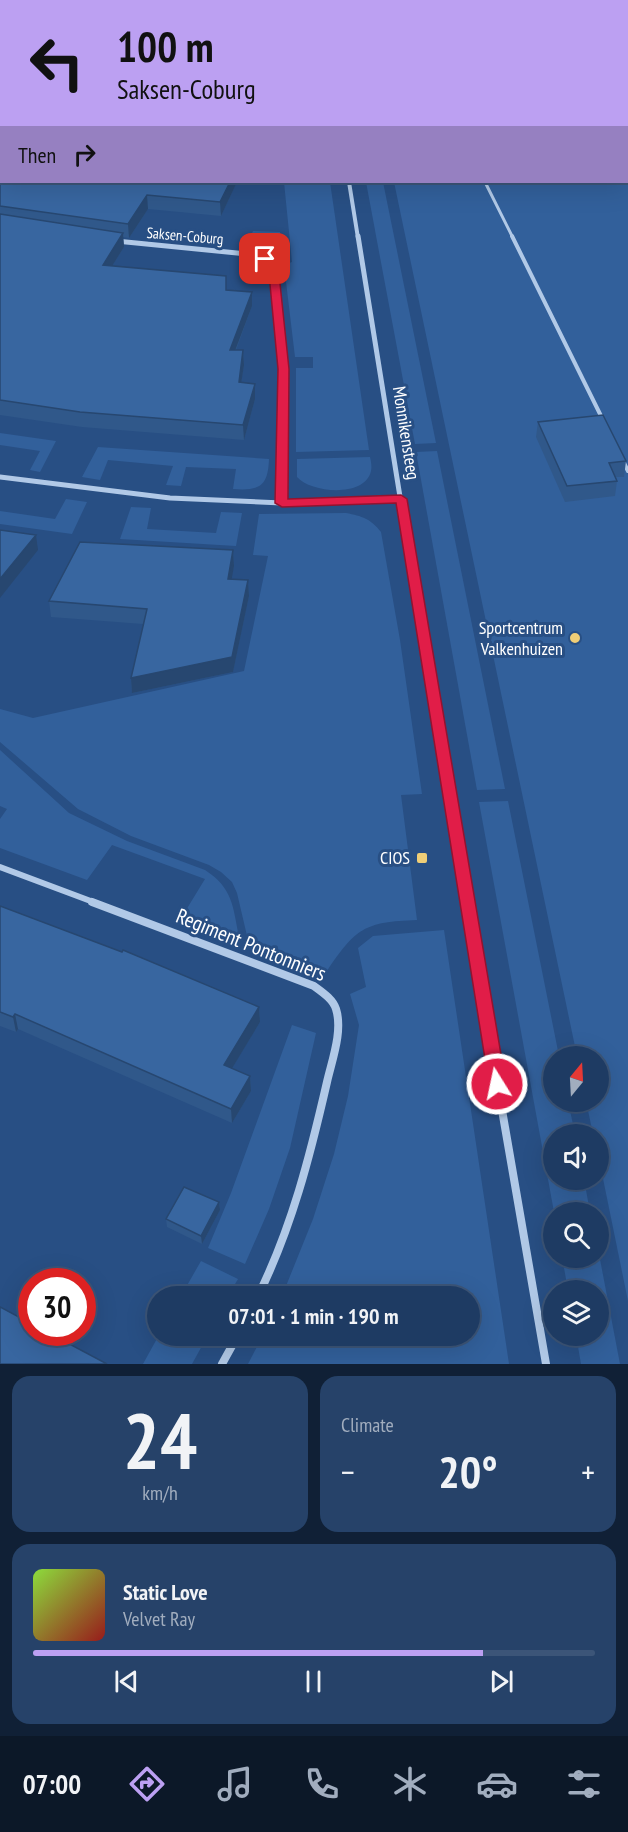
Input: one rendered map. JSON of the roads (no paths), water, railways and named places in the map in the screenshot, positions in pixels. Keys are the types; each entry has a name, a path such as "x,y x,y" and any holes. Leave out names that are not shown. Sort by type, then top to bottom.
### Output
{"street":[{"name":"Monnikensteeg","path":"349,183 470,927 546,1364"},
{"name":"Saksen-Coburg","path":"108,240 247,254 265,259 272,266 284,369 282,503"},
{"path":"0,477 170,498 282,503 401,499"},
{"name":"Regiment Pontonniers","path":"0,867 315,986 328,996 337,1011 337,1036 313,1151 292,1214 262,1286"},
{"path":"222,1364 232,1346"}],"lane":[{"path":"485,183 605,425"},
{"path":"621,457 628,471"}],"place":[{"name":"Sportcentrum Valkenhuizen","path":"575,638"},
{"name":"CIOS","path":"422,858"}]}
